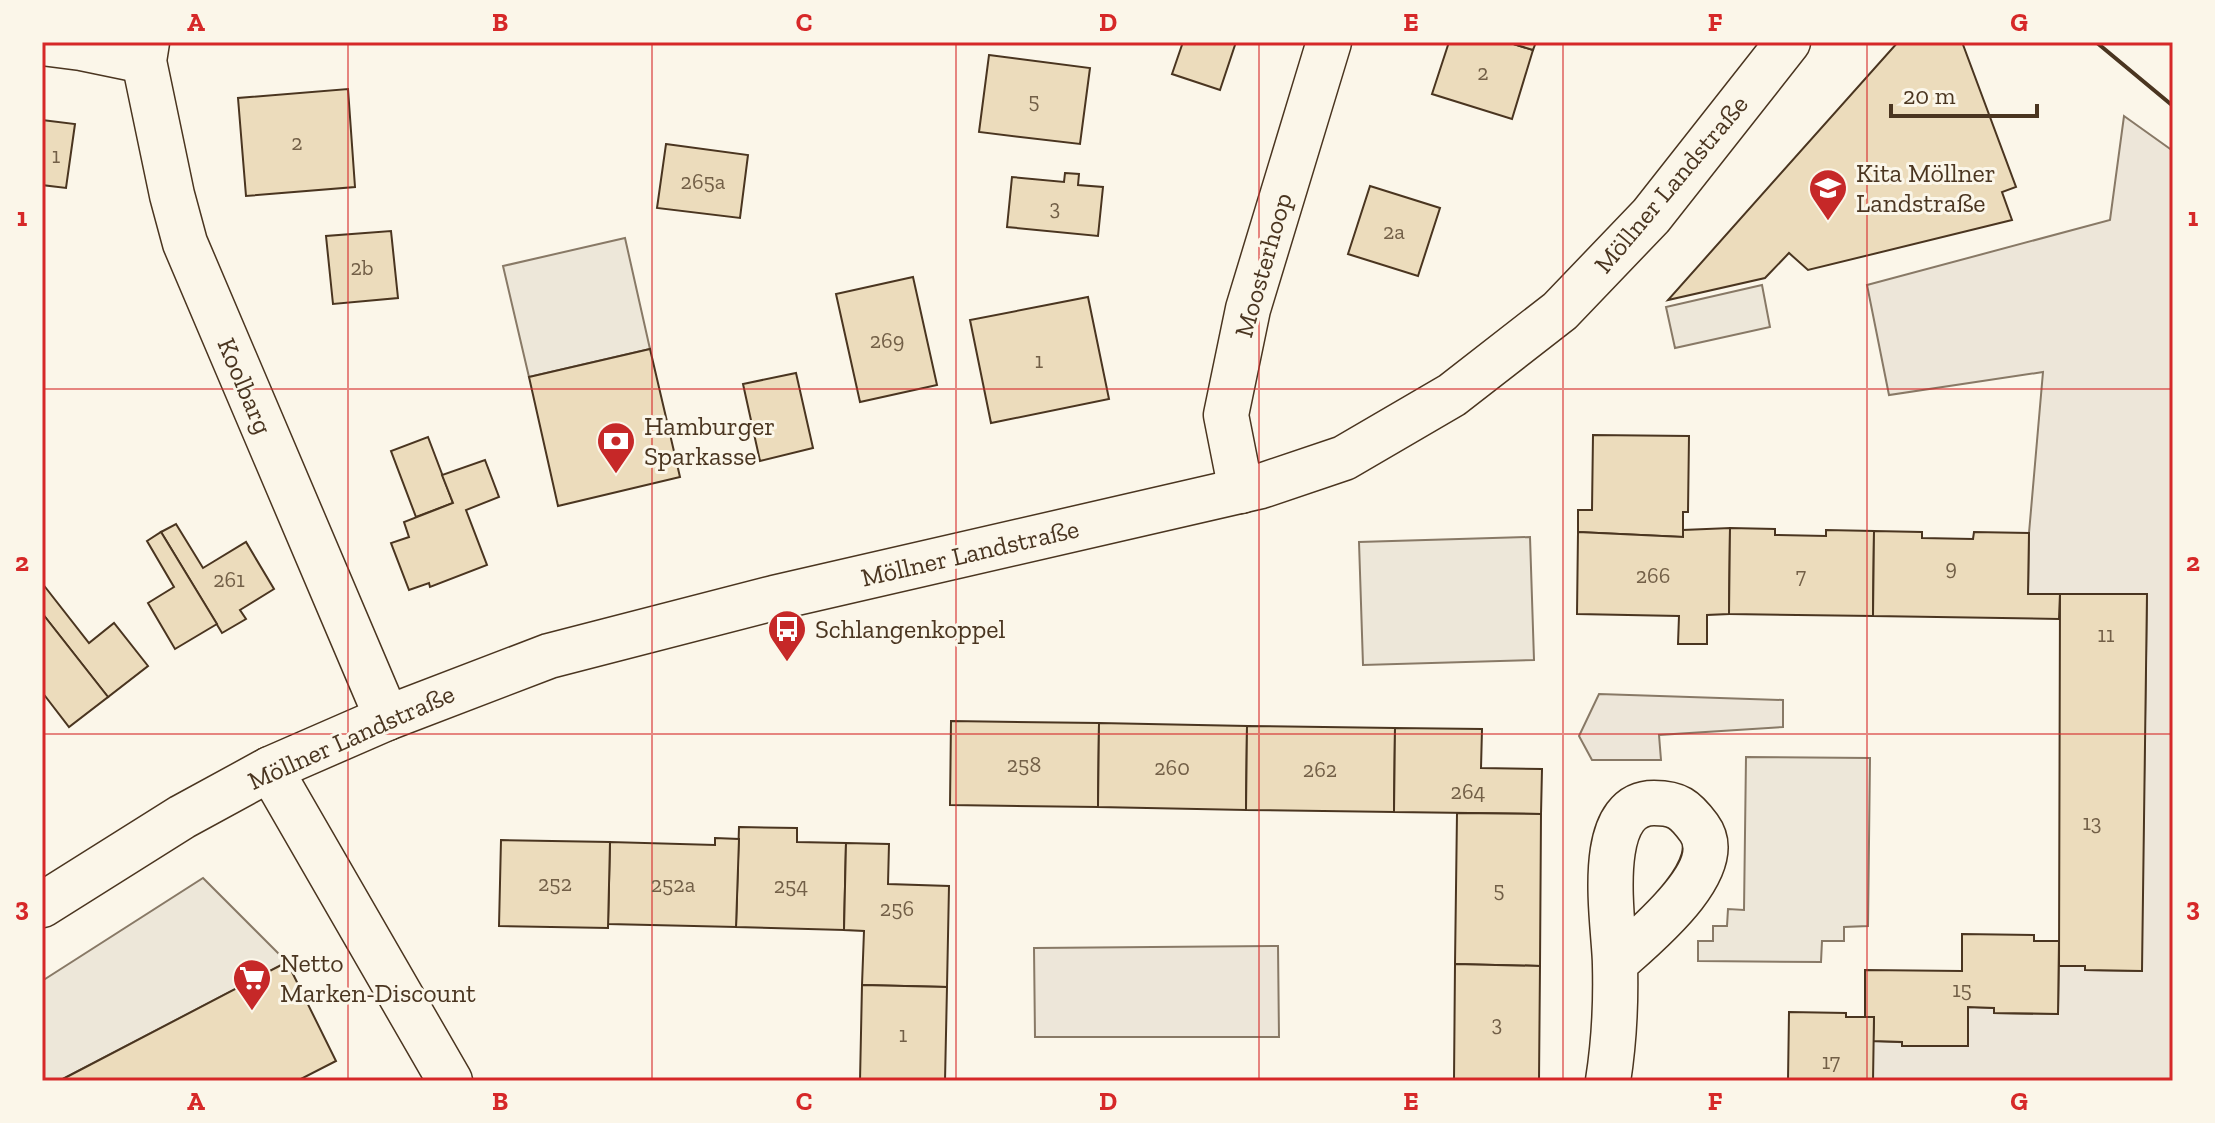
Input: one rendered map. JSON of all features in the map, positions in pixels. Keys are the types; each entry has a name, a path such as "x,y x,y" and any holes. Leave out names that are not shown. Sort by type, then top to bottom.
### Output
{"street":[{"name":"Moosterhoop","path":"1241,491 1226,415 1248,309 1329,42"},
{"name":"Möllner Landstraße","path":"42,905 182,817 270,769 387,718 549,656 788,594 1241,491 1344,458 1452,395 1560,311 1651,216 1788,42"},
{"path":"42,43 146,52"},
{"name":"Koolbarg","path":"146,52 172,195 185,243 387,718"},
{"path":"270,769 450,1081"},
{"path":"1608,1081 1613,1047 1615,963"}],"shaded area":[{"path":"2124,116 2173,151 2173,1081 1873,1081 1873,1041 1968,1045 1968,1007 1994,1008 1994,1013 2058,1014 2059,966 2141,971 2147,595 2028,594 2029,533 2043,372 1889,395 1867,285 2110,220"},
{"path":"625,238 650,349 529,377 503,266"},
{"path":"1762,285 1770,327 1675,348 1666,307"},
{"path":"1530,537 1534,660 1363,665 1359,542"},
{"path":"1599,694 1783,700 1783,727 1659,735 1661,760 1592,760 1579,736"},
{"path":"1746,757 1870,758 1868,926 1844,927 1844,941 1822,941 1821,962 1698,961 1698,941 1713,941 1713,926 1727,926 1728,909 1744,910"},
{"path":"203,878 287,962 59,1081 42,1081 42,981"},
{"path":"1278,946 1279,1037 1035,1037 1034,948"}],"building":[{"path":"1183,42 1236,42 1220,90 1172,74"},
{"path":"1449,42 1507,42 1533,50 1512,119 1432,94"},
{"path":"1507,42 1536,42 1533,50"},
{"path":"1898,42 1962,42 2016,187 2002,192 2012,220 1808,270 1789,253 1765,278 1668,300"},
{"path":"989,55 1090,68 1080,144 979,132"},
{"path":"348,89 355,187 246,196 238,98"},
{"path":"42,120 75,124 66,188 42,185"},
{"path":"666,144 748,155 740,218 657,208"},
{"path":"1065,173 1079,174 1078,185 1103,187 1098,236 1007,227 1012,177 1064,182"},
{"path":"1370,186 1440,208 1418,276 1348,254"},
{"path":"391,231 398,298 333,304 326,236"},
{"path":"913,277 937,385 860,402 836,294"},
{"path":"1088,297 1109,399 991,423 970,320"},
{"path":"650,349 680,477 558,506 529,377"},
{"path":"796,373 813,448 760,461 743,384"},
{"path":"1593,435 1689,436 1688,512 1683,512 1683,537 1578,532 1578,510 1592,510"},
{"path":"428,437 453,503 416,517 391,451"},
{"path":"485,460 499,497 466,510 487,565 430,587 429,583 409,590 391,543 409,537 404,522 453,503 442,475"},
{"path":"176,524 203,568 246,542 274,589 240,610 246,619 222,633 161,532"},
{"path":"1730,528 1729,614 1707,615 1707,644 1678,644 1679,616 1577,614 1578,532 1683,537 1683,530"},
{"path":"1730,528 1775,529 1775,535 1826,536 1826,530 1874,531 1873,616 1729,614"},
{"path":"1874,531 1922,532 1922,538 1973,539 1974,532 2029,533 2028,594 2060,594 2059,619 1873,616"},
{"path":"161,532 217,624 175,649 148,603 174,587 147,541"},
{"path":"42,583 89,643 114,623 148,666 108,697 42,613"},
{"path":"2060,594 2147,594 2142,971 2085,970 2085,966 2059,966"},
{"path":"42,613 108,697 69,727 42,692"},
{"path":"951,721 1099,723 1098,807 950,805"},
{"path":"1099,723 1247,726 1246,810 1098,807"},
{"path":"1247,726 1395,728 1394,812 1246,810"},
{"path":"1395,728 1482,729 1481,768 1542,769 1541,814 1394,812"},
{"path":"1457,813 1541,814 1540,966 1455,964"},
{"path":"739,827 797,828 797,842 846,843 844,930 736,927"},
{"path":"715,838 739,839 736,927 608,924 610,842 715,845"},
{"path":"501,840 610,842 608,928 499,926"},
{"path":"846,843 889,844 888,884 949,886 947,987 862,985 864,931 844,930"},
{"path":"1962,934 2034,935 2034,941 2059,941 2058,1014 1994,1013 1994,1008 1968,1007 1968,1046 1902,1046 1902,1042 1873,1041 1874,1017 1865,1017 1865,970 1962,971"},
{"name":"Netto Marken-Discount","path":"287,962 336,1061 297,1081 59,1081"},
{"path":"1455,964 1540,966 1539,1081 1454,1081"},
{"path":"862,985 947,987 945,1081 860,1081"},
{"path":"1789,1012 1874,1017 1873,1081 1788,1081"}],"wall":[{"path":"2096,42 2173,106"}],"place":[{"name":"Kita Möllner Landstraße","path":"1828,222"},
{"name":"Hamburger Sparkasse","path":"616,475"},
{"name":"Schlangenkoppel","path":"787,663"},
{"name":"Netto Marken-Discount","path":"252,1012"}]}
